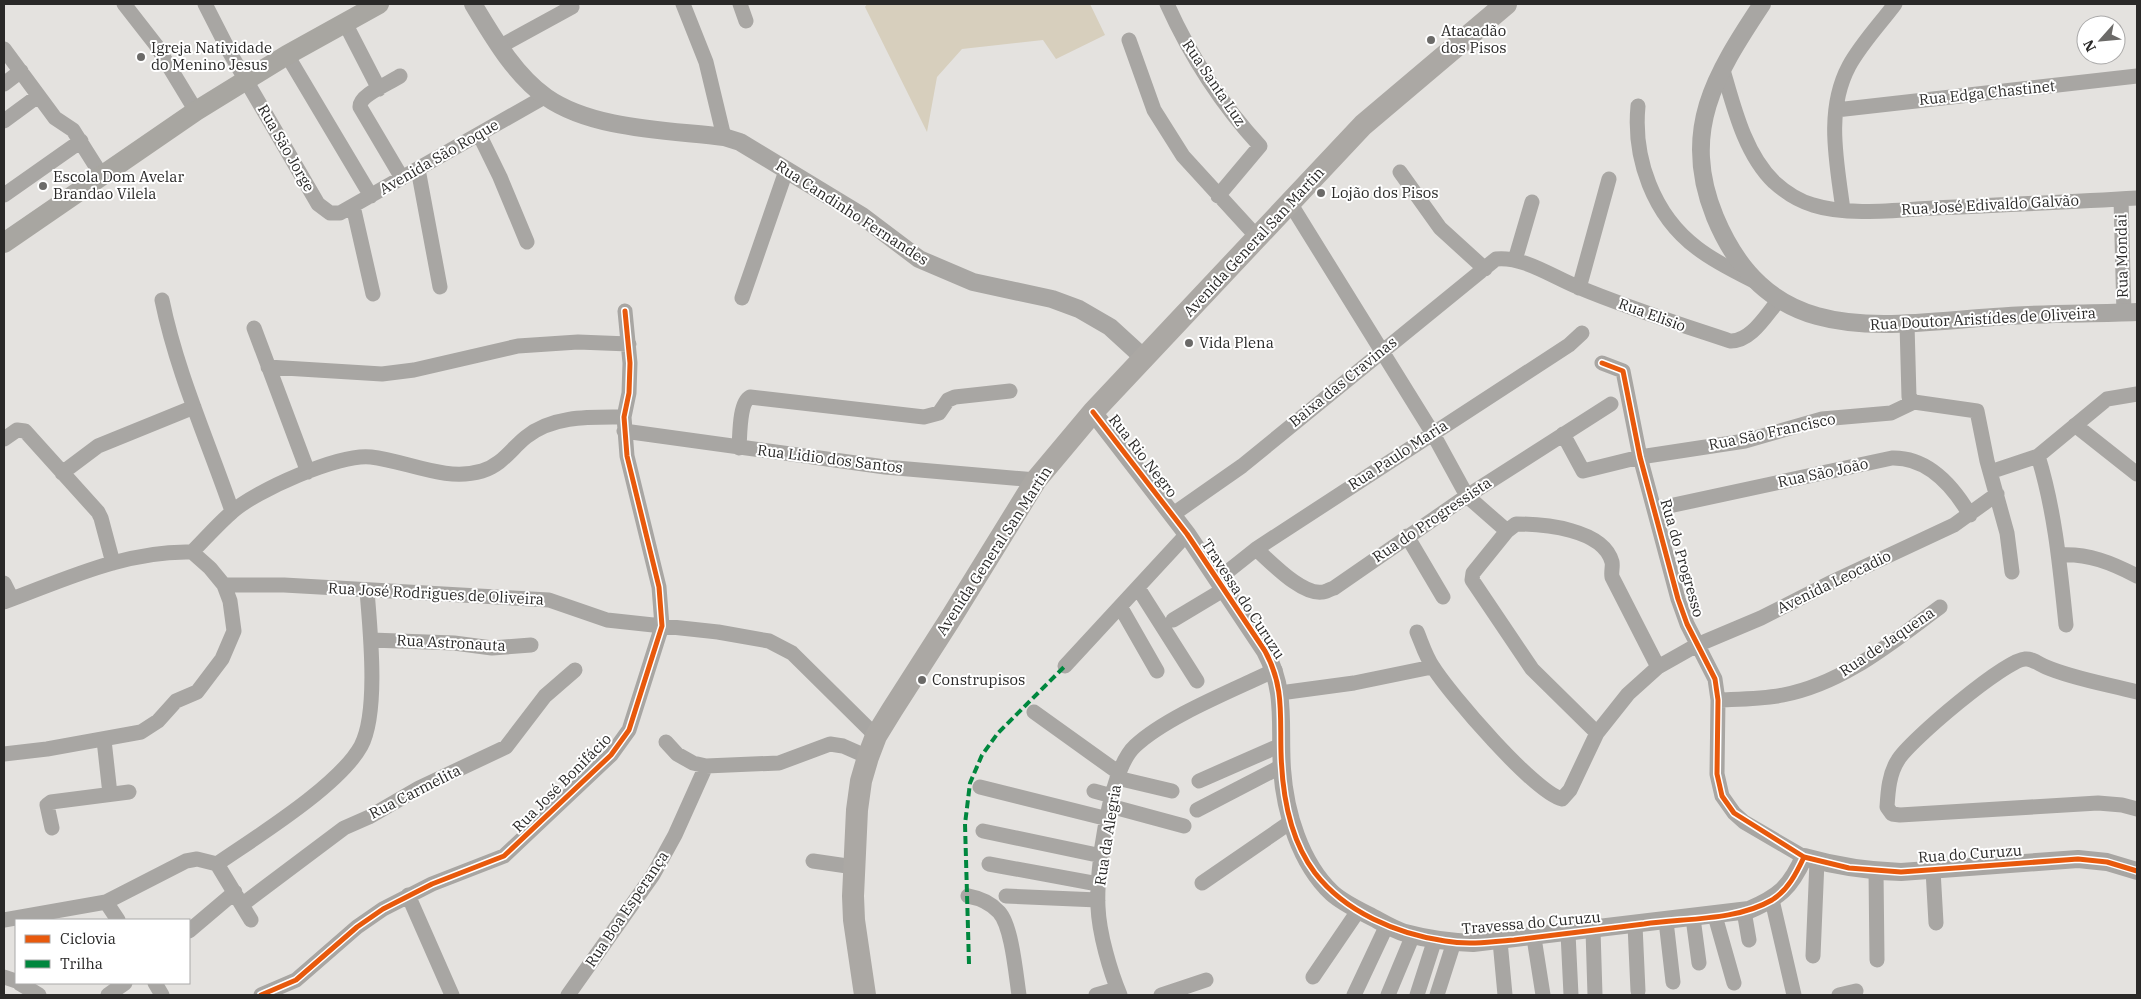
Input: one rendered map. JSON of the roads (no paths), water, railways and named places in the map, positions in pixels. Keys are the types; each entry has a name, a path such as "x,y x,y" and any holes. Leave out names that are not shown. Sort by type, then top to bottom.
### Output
{"main road":[{"path":"4,243 196,111 287,55 379,4"},
{"name":"Avenida General San Martin","path":"865,995 854,920 854,867 857,810 861,781 868,757 876,736 1036,480 1093,412 1384,106 1506,4"}],"street":[{"path":"124,4 156,45 196,111"},
{"path":"205,4 247,80"},
{"name":"Rua Candinho Fernandes","path":"473,4 499,47 527,79 546,96 564,107 597,120 724,137 740,142 862,216 918,259 973,282 1052,300 1079,309 1110,327 1145,359"},
{"path":"683,4 706,62 724,137"},
{"path":"740,4 746,21"},
{"name":"Rua Santa Luz","path":"1167,4 1189,48 1204,72 1260,146 1218,196"},
{"name":"Rua Doutor Aristídes de Oliveira","path":"1762,4 1737,41 1708,102 1701,127 1700,161 1706,195 1720,229 1758,283 1779,300 1803,312 1844,323 1907,324 1998,317 2130,312"},
{"path":"1843,210 1834,142 1836,110 1840,91 1850,66 1895,4"},
{"path":"499,47 572,7"},
{"path":"345,23 379,89"},
{"path":"1129,40 1154,110 1183,156 1258,238"},
{"path":"4,49 56,118 70,126 102,176"},
{"path":"287,55 371,196"},
{"name":"Rua José Edivaldo Galvão","path":"1722,70 1735,114 1764,171 1788,193 1813,205 1843,210 2137,198"},
{"path":"4,84 21,71"},
{"path":"400,76 364,96 360,102 360,107 402,178"},
{"name":"Rua Edga Chastinet","path":"1836,110 2137,76"},
{"name":"Rua São Jorge","path":"247,80 318,204 330,213"},
{"path":"4,122 38,96"},
{"name":"Avenida São Roque","path":"330,213 340,213 353,206 546,96"},
{"path":"1638,106 1636,128 1641,162 1648,183 1672,222 1696,248 1719,263 1758,283"},
{"path":"479,134 500,177 526,242"},
{"path":"4,195 80,141"},
{"path":"418,169 440,287"},
{"path":"742,298 786,171"},
{"path":"1400,172 1440,228 1485,269"},
{"path":"1579,288 1609,179"},
{"name":"Rua Mondai","path":"2121,199 2130,312"},
{"path":"1507,259 1532,202"},
{"path":"1290,203 1432,432 1467,496 1507,531"},
{"path":"353,206 373,294"},
{"name":"Baixa das Cravinas","path":"1172,515 1242,466 1485,269 1492,261 1507,259"},
{"name":"Rua Elisio","path":"1507,259 1665,320 1737,341 1751,332 1779,300"},
{"path":"162,300 170,340 232,512"},
{"path":"192,552 232,512 265,490 340,461 369,457 450,474 481,472 495,466 527,437 548,425 579,418 624,424 629,392 629,344 625,311"},
{"path":"1907,324 1909,396 1914,402 1977,411 1990,472 2007,533 2012,572"},
{"path":"254,328 308,472"},
{"name":"Rua Paulo Maria","path":"1173,620 1220,585 1256,548 1432,432 1569,345 1582,333"},
{"path":"268,367 382,374 414,370 518,346 578,342 629,344"},
{"name":"Rua do Progresso","path":"1602,363 1623,370 1640,457 1678,599 1697,645 1715,679 1718,700 1717,774 1722,796 1734,813 1744,822 1811,859"},
{"path":"739,448 742,407 747,398 930,416 939,413 948,400 955,397 1010,391"},
{"path":"1990,472 2038,456 2107,399 2137,394"},
{"name":"Rua São Francisco","path":"1564,434 1584,471 1640,457 1745,441 1822,419 1891,412 1914,402"},
{"name":"Rua do Progressista","path":"1256,548 1300,585 1312,591 1322,592 1334,588 1467,496 1611,404"},
{"path":"62,473 98,446 194,407"},
{"name":"Rua Rio Negro","path":"1093,412 1172,515"},
{"name":"Rua Lidio dos Santos","path":"624,424 739,448 885,467 1036,480"},
{"name":"Rua José Bonifácio","path":"269,994 296,980 368,918 408,895 504,856 611,755 629,730 662,626 659,587 629,473 624,424"},
{"path":"2075,425 2137,474"},
{"path":"4,440 17,430 22,430 62,473 101,518 113,563"},
{"path":"2038,456 2049,490 2059,555 2066,625"},
{"name":"Rua São João","path":"1655,509 1892,458 1902,458 1911,459 1942,478 1959,496 1970,515"},
{"name":"Avenida Leocadio","path":"1432,666 1455,698 1509,756 1540,786 1562,799 1570,790 1597,733 1628,694 1658,667 1697,645 1761,618 1832,582 1954,525 1996,494"},
{"name":"Travessa do Curuzu","path":"1172,515 1187,534 1265,651 1275,670 1280,694 1282,766 1287,807 1314,871 1333,894 1358,910 1413,935 1473,944 1715,916 1744,911 1772,900"},
{"path":"1597,733 1532,669 1472,580 1473,573 1507,531 1520,524 1562,529 1596,539 1612,561 1612,577 1658,667"},
{"path":"1065,666 1121,608 1187,534"},
{"path":"1407,536 1443,597"},
{"path":"4,583 8,601 113,563 169,552 192,552 210,568 224,585 230,601 234,631 212,675 197,692 176,701 158,721 147,729 104,740 4,754"},
{"path":"2059,555 2072,554 2102,560 2137,576"},
{"name":"Rua José Rodrigues de Oliveira","path":"224,585 284,585 549,600 607,620 745,636 769,641 792,653 876,736"},
{"path":"1138,588 1197,680"},
{"path":"217,864 318,790 343,769 362,744 369,715 372,686 367,591"},
{"name":"Rua de Jaquena","path":"1718,700 1756,699 1784,695 1820,684 1847,672 1940,607"},
{"path":"1121,608 1157,672"},
{"path":"1280,694 1335,686 1432,666 1417,632"},
{"name":"Rua Astronauta","path":"371,640 454,643 492,648 531,645"},
{"path":"2137,692 2056,671 2024,659 2003,669 1905,749 1893,770 1889,782 1888,812 1900,815 2098,802 2137,809"},
{"name":"Rua Carmelita","path":"190,930 344,828 442,776 506,747 545,696 576,670"},
{"name":"Rua da Alegria","path":"1118,992 1102,932 1098,884 1110,807 1118,776 1133,748 1153,733 1185,714 1275,670"},
{"path":"1034,712 1118,776 1172,791"},
{"path":"104,740 110,794"},
{"path":"666,742 685,759 706,766 779,763 830,744 843,746 868,757"},
{"path":"1199,781 1281,745"},
{"name":"Rua Boa Esperança","path":"568,995 653,875 675,835 706,766"},
{"path":"1197,810 1282,766"},
{"path":"980,787 1110,807 1184,826"},
{"path":"1094,791 1110,807"},
{"path":"52,828 47,805 51,802 129,792"},
{"path":"1202,883 1292,821"},
{"path":"983,831 1102,856"},
{"path":"4,920 106,902 186,861 197,858 217,864 251,920"},
{"path":"1794,995 1772,900 1811,859"},
{"path":"1811,859 1813,956"},
{"name":"Rua do Curuzu","path":"1811,859 1876,871 1933,870 2078,859 2136,867"},
{"path":"814,861 854,867"},
{"path":"989,864 1098,884"},
{"path":"1933,870 1936,923"},
{"path":"1876,871 1877,960"},
{"path":"408,895 452,995"},
{"path":"968,896 989,904 1000,913 1006,929 1019,995"},
{"path":"1006,896 1098,900"},
{"path":"106,902 117,919"},
{"path":"1313,978 1358,910"},
{"path":"1744,911 1749,940"},
{"path":"1715,916 1734,983"},
{"path":"1693,918 1699,963"},
{"path":"1666,921 1673,982"},
{"path":"1354,995 1387,924"},
{"path":"1635,925 1638,991"},
{"path":"1594,930 1595,995"},
{"path":"1568,933 1571,995"},
{"path":"1388,995 1413,935"},
{"path":"1534,938 1543,995"},
{"path":"1416,995 1434,939"},
{"path":"1500,941 1505,995"},
{"path":"1437,995 1454,942"},
{"path":"1161,995 1206,980"},
{"path":"21,984 40,995"},
{"path":"108,995 124,984"},
{"path":"156,984 162,995"},
{"path":"1839,995 1856,991"},
{"path":"1096,995 1118,992"}],"place":[{"name":"Atacadão dos Pisos","path":"1431,40"},
{"name":"Igreja Natividade do Menino Jesus","path":"141,57"},
{"name":"Escola Dom Avelar Brandao Vilela","path":"43,186"},
{"name":"Lojão dos Pisos","path":"1321,193"},
{"name":"Vida Plena","path":"1189,343"},
{"name":"Construpisos","path":"922,680"}]}
